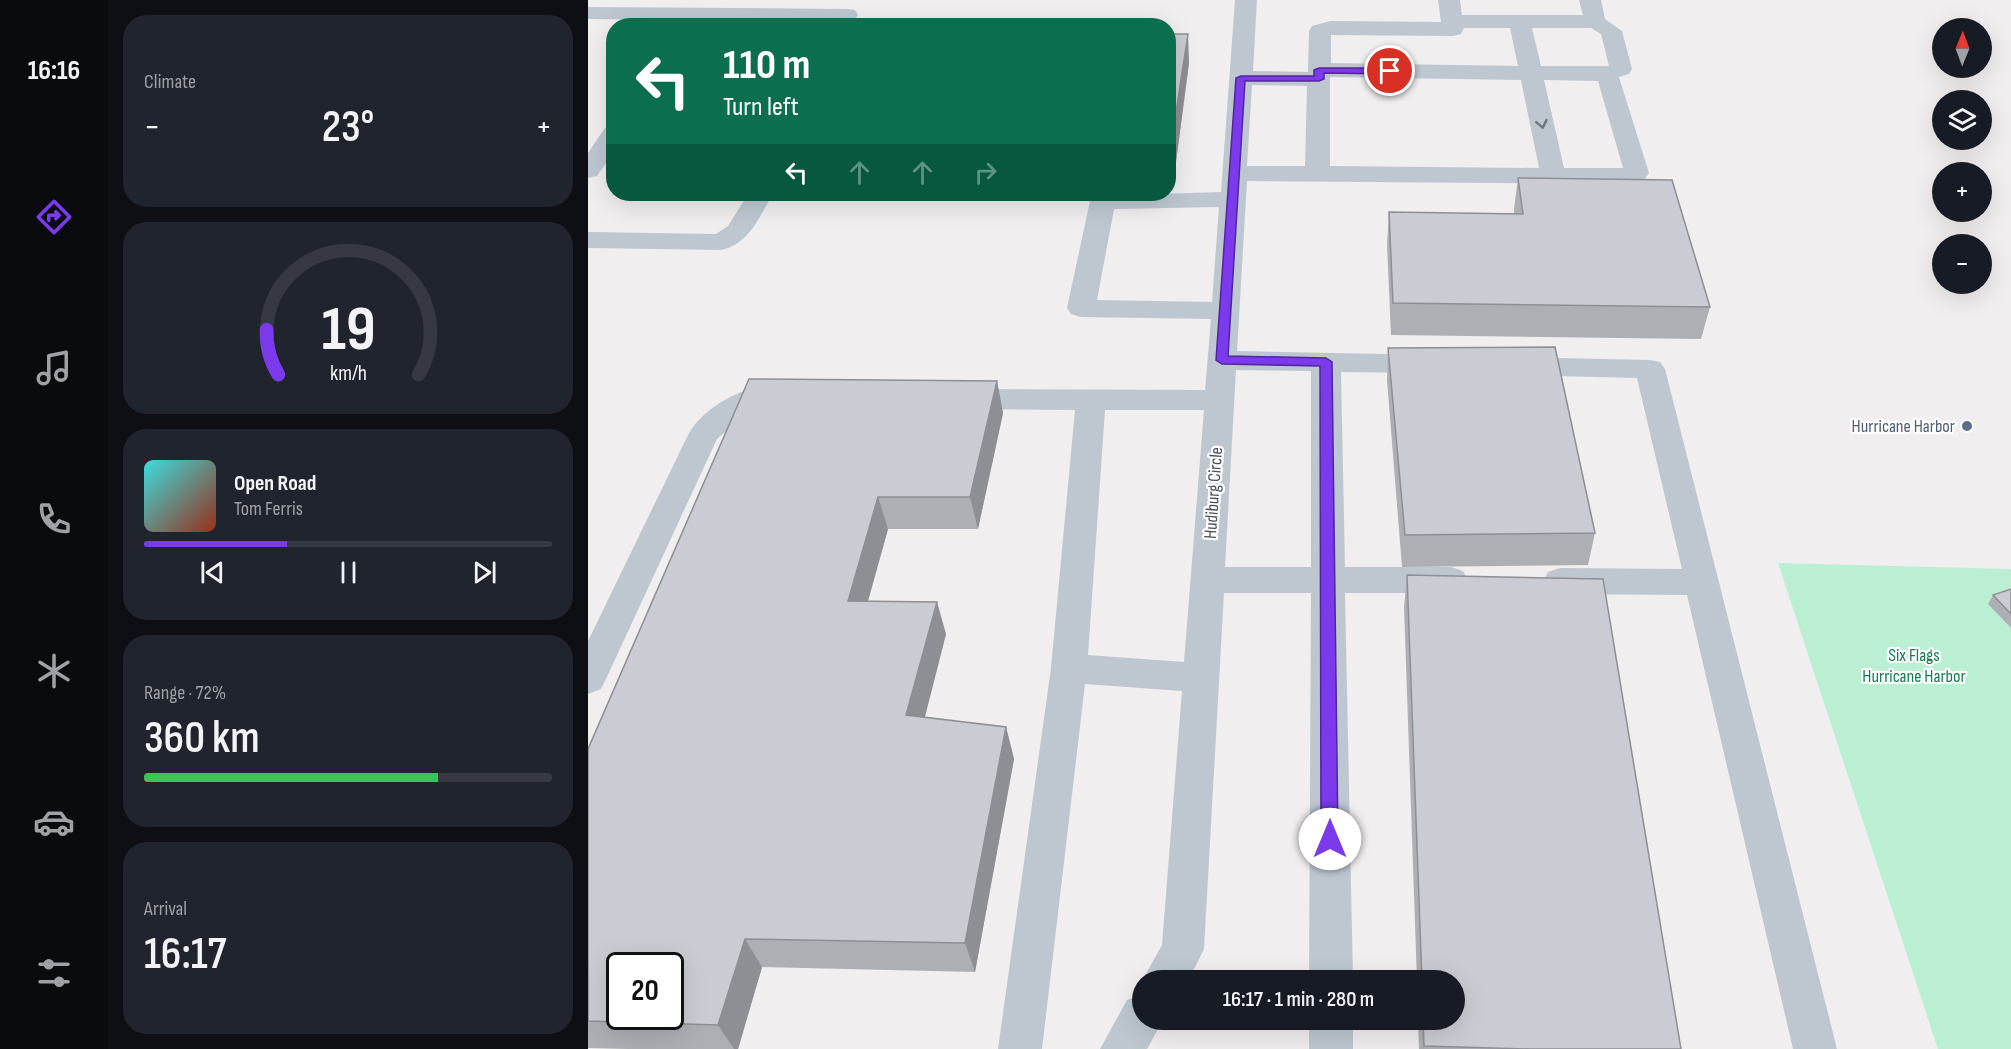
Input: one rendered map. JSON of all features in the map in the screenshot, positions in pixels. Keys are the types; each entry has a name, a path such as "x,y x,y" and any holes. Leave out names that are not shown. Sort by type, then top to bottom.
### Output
{"street":[{"name":"Hudiburg Circle","path":"1171,970 1183,949 1246,0"},
{"path":"588,13 618,7 679,18"},
{"path":"1241,78 1319,74 1607,74 1621,69 1611,31 1592,11 1520,22 1451,11 1454,28 1448,30 1322,29 1320,31 1319,74 1317,174"},
{"path":"743,18 848,14"},
{"path":"1520,22 1553,176"},
{"path":"1176,193 1317,174 1628,176 1637,173 1607,74"},
{"path":"588,171 606,145"},
{"path":"588,240 722,242 738,231 756,201"},
{"path":"1103,201 1081,308 1225,312"},
{"path":"1222,360 1650,369 1815,1049"},
{"path":"1326,362 1331,970"},
{"path":"588,679 704,433 742,401 811,399"},
{"path":"928,399 1219,400"},
{"path":"1020,1049 1070,668 1091,400"},
{"path":"1207,580 1480,580"},
{"path":"1527,580 1702,582"},
{"path":"1070,668 1201,678"},
{"path":"1122,1049 1134,1030"},
{"path":"1331,1030 1331,1049"}],"green space":[{"name":"Six Flags Hurricane Harbor","path":"1778,563 2011,569 2011,1049 1938,1049"}],"building":[{"path":"1176,34 1188,34 1176,112"},
{"path":"1518,178 1672,180 1710,307 1393,303 1389,212 1523,214"},
{"path":"1555,347 1595,533 1405,535 1388,348"},
{"path":"749,379 997,381 970,497 878,497 848,601 937,602 906,715 1006,727 965,943 745,939 718,1025 684,1024 684,952 606,952 606,1022 588,1021 588,749"},
{"path":"1407,575 1603,579 1681,1049 1424,1046 1423,1030 1465,1030 1465,970 1422,970"},
{"path":"2011,589 2011,614 1993,595"}],"place":[{"name":"Hurricane Harbor","path":"1967,426"}],"route":[{"path":"1330,839 1326,362 1222,360 1241,78 1319,79 1319,70 1390,71"}]}
